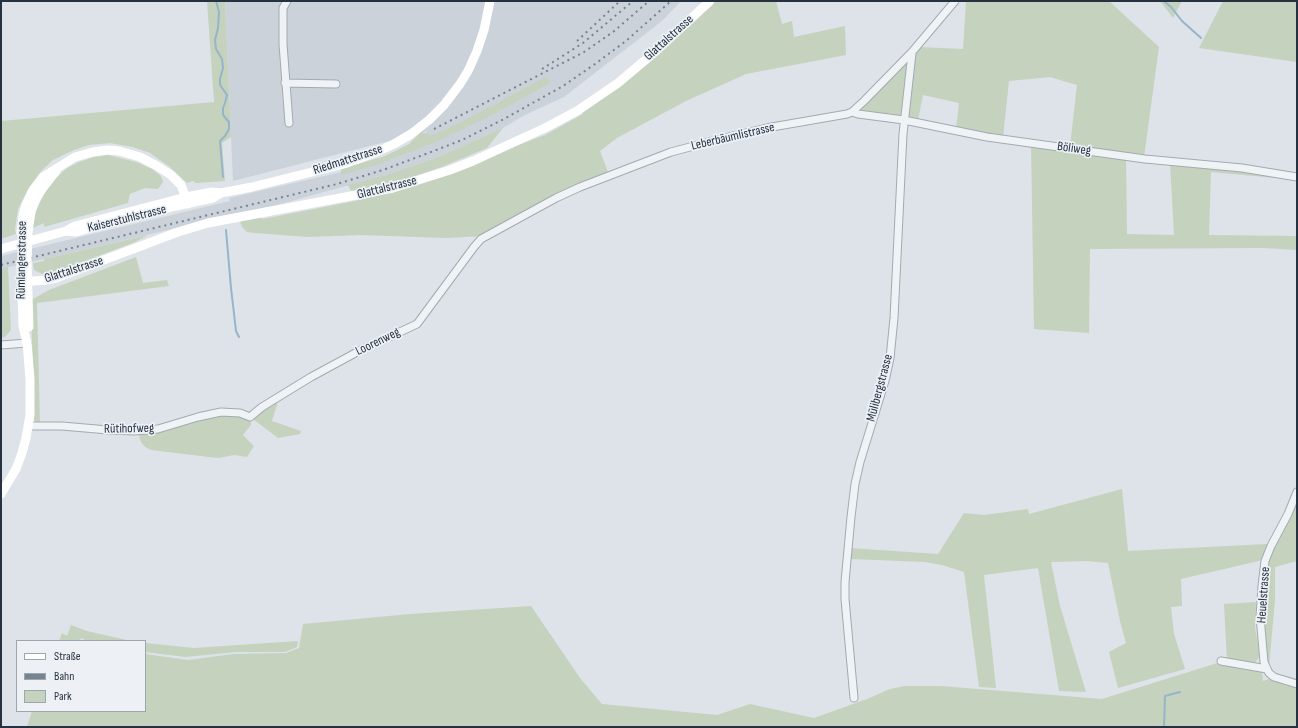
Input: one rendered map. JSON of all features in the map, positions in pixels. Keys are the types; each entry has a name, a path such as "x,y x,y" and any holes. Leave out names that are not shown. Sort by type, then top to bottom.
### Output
{"street":[{"path":"287,1 283,8 283,44 289,123"},
{"name":"Riedmattstrasse","path":"187,200 213,198 221,193 344,164 374,153 411,134 444,105 464,78 477,51 484,30 489,1"},
{"name":"Glattalstrasse","path":"25,282 56,278 178,232 202,225 393,188 473,161 545,128 577,111 618,83 656,51 710,1"},
{"path":"852,112 912,52 955,1"},
{"name":"Mülibergstrasse","path":"854,698 845,599 845,582 855,484 885,381 890,358 894,318 904,120 912,52"},
{"path":"285,83 336,84"},
{"name":"Böliweg","path":"852,112 904,120 987,137 1145,159 1242,168 1297,177"},
{"name":"Leberbäumlistrasse","path":"481,239 556,198 580,187 671,152 772,127 852,112"},
{"name":"Rümlangerstrasse","path":"1,494 16,469 29,426 30,379 27,343 23,326 25,282 24,208 30,195 43,177 75,157 93,152 113,151 130,154 148,161 171,175 181,185 187,200"},
{"name":"Kaiserstuhlstrasse","path":"1,249 66,232 76,232 187,200"},
{"name":"Loorenweg","path":"250,417 262,407 311,377 358,351 417,324 481,239"},
{"path":"1,345 27,343"},
{"name":"Rütihofweg","path":"29,426 62,426 135,431 158,429 221,412 240,413 250,417"},
{"name":"Heuelstrasse","path":"1267,669 1264,662 1260,616 1265,561 1297,492"},
{"path":"1222,661 1267,669 1274,677 1297,684"}],"shaded area":[{"path":"225,1 681,1 662,21 564,97 525,115 503,128 433,159 386,175 277,205 208,219 168,230 1,269 1,256 230,201 229,198 337,173 377,162 404,150 428,131 233,181"}],"green space":[{"path":"207,1 225,1 231,137 222,143 225,181 196,183 193,181 187,183 170,167 150,153 133,147 110,143 89,145 53,160 41,171 27,191 18,209 15,230 16,234 1,239 1,121 214,102"},
{"path":"715,1 776,1 782,24 792,21 794,37 845,26 846,55 746,74 686,101 617,138 600,151 609,175 484,236 446,238 361,235 308,237 247,232 242,227 240,221 259,217 263,219 355,201 395,191 545,135 583,114 582,112 663,49"},
{"path":"966,1 1109,1 1159,47 1144,157 1070,146 1077,85 1050,77 1009,81 1003,137 956,129 959,103 923,95 918,120 854,111 919,47 963,49"},
{"path":"1160,1 1182,1 1173,18"},
{"path":"1223,1 1297,1 1297,62 1199,48"},
{"path":"546,77 550,83 492,115 434,143 376,165 341,175 341,169 385,156 409,144 421,132 433,135 463,121"},
{"path":"503,128 487,148 444,166 396,183 351,191 348,185 386,175 433,159"},
{"path":"1031,145 1126,158 1127,234 1174,235 1170,163 1213,167 1297,180 1211,172 1209,235 1297,236 1297,250 1264,248 1090,249 1089,333 1034,329"},
{"path":"108,155 136,162 152,169 161,176 163,182 158,189 145,188 130,194 128,203 44,227 44,223 33,228 36,211 44,194 55,179 67,168 79,162 94,157"},
{"path":"148,235 133,243 58,271 42,274 34,270 33,263 44,261 44,259"},
{"path":"136,257 143,283 167,280 169,286 37,303 40,424 34,420 31,300 49,290"},
{"path":"8,267 11,330 5,337 1,338 1,269"},
{"path":"279,398 272,421 301,431 300,434 278,438 253,419"},
{"path":"221,413 239,414 251,419 251,425 243,435 254,446 247,457 234,455 219,458 151,450 145,447 141,442 138,432"},
{"path":"1122,489 1128,551 1268,544 1263,560 1181,579 1182,606 1171,607 1174,634 1185,669 1118,688 1109,652 1126,643 1108,563 1087,561 1051,562 1060,606 1086,692 1059,691 1038,568 984,575 996,688 979,687 964,572 942,565 925,562 850,559 850,548 938,554 964,513 984,515 1028,509 1029,514"},
{"path":"1297,497 1297,561 1275,567 1275,600 1269,667 1265,661 1262,615 1266,562"},
{"path":"1256,602 1255,627 1260,656 1251,668 1262,671 1263,681 1274,677 1297,684 1297,727 27,727 32,712 146,712 146,654 188,660 233,654 286,653 299,648 303,624 410,614 531,606 580,678 602,704 717,715 750,704 814,718 890,689 905,686 941,686 1102,699 1227,660 1224,604"},
{"path":"71,625 87,631 127,640 85,640 81,638 80,640 59,640 62,633 67,636"},
{"path":"298,641 297,647 285,652 236,652 185,657 146,652 146,643 194,648"}],"waterway":[{"path":"216,1 219,12 218,28 215,40 216,49 222,59 223,68 220,85 227,95 223,108 223,115 229,122 229,129 220,141 223,177"},
{"path":"1164,1 1182,21 1201,38"},
{"path":"226,230 236,331 239,337"},
{"path":"1164,727 1165,696 1180,692"}],"railway":[{"path":"577,41 620,1"},
{"path":"542,69 583,43 633,1"},
{"path":"434,129 584,52 613,32 649,1"},
{"path":"1,265 337,184 383,170 462,140 504,119 563,86 626,41 671,1"}]}
